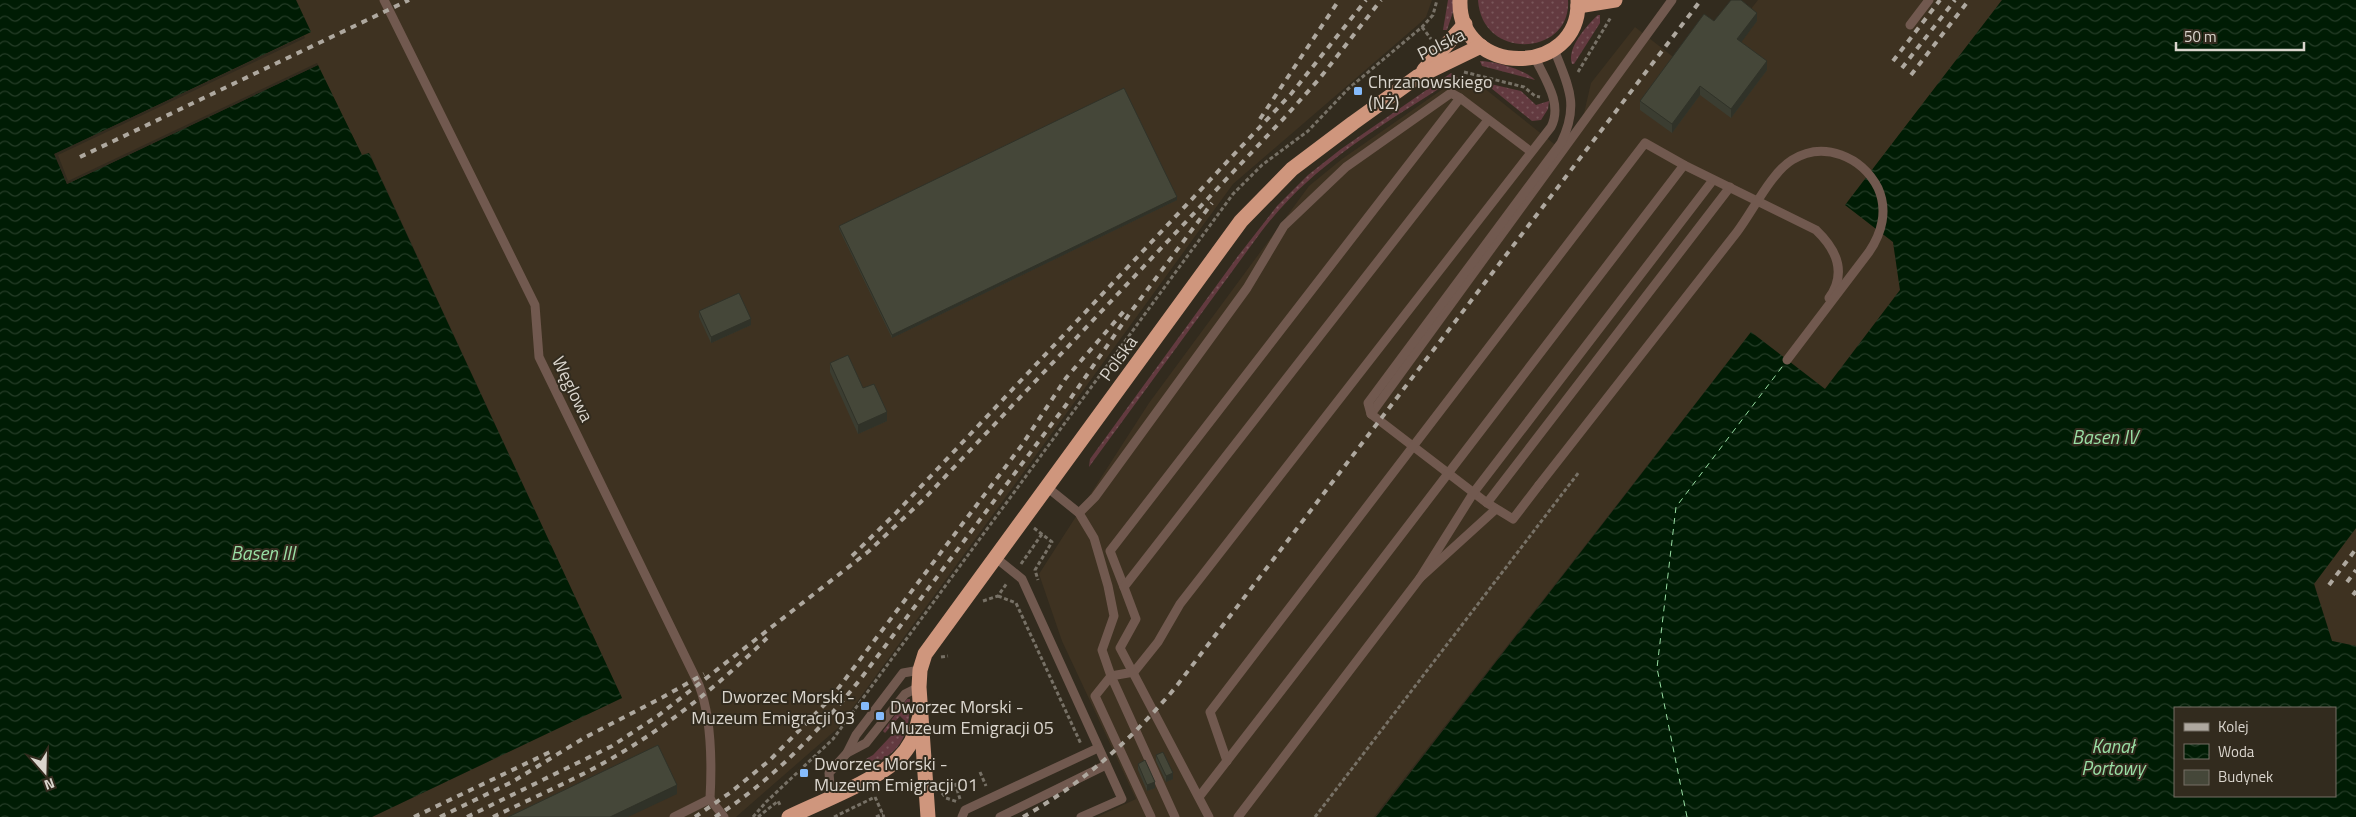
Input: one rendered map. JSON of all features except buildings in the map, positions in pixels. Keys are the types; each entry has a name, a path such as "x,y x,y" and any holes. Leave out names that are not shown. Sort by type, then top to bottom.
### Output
{"highway":[{"path":"1460,0 1465,24 1480,46 1497,56 1516,60 1535,58 1554,48 1566,37 1574,22 1578,3 1615,4"},
{"name":"Polska","path":"1417,77 1465,24"},
{"name":"Polska","path":"928,817 919,688 920,670 925,654 1241,222 1257,203 1292,170 1417,77 1480,46"},
{"name":"Polska","path":"789,817 884,770 898,759 916,731 921,712"}],"lane":[{"name":"Węglowa","path":"384,0 535,305 539,357 703,696 711,768 710,799"},
{"path":"1371,414 1672,0"},
{"path":"1910,25 1929,0"},
{"path":"1228,761 1210,712 1414,447 1644,143 1684,165 1730,187 1816,230 1827,240 1838,260 1839,279 1835,290 1787,360 1878,239 1882,224 1883,208 1880,194 1864,167 1851,158 1821,151 1806,153 1792,160 1781,169 1742,226 1513,519 1496,509 1487,503 1474,492 1448,473 1414,447 1371,414 1368,404 1369,398 1551,157 1564,137 1570,122 1571,99 1554,48"},
{"path":"1151,817 1095,696 1110,676 1134,672 1158,642 1180,604 1530,151 1551,127 1556,112 1556,104 1535,58"},
{"path":"1079,513 1095,497 1247,288 1284,226 1346,167 1451,93 1530,151"},
{"path":"1209,817 1120,648 1136,619 1110,551 1460,98"},
{"path":"1124,588 1488,120"},
{"path":"1199,796 1228,761 1684,165"},
{"path":"1238,817 1420,578 1474,492 1714,180"},
{"path":"1487,503 1730,187"},
{"path":"1048,488 1079,513 1094,538 1108,586 1114,616 1102,650 1110,676 1175,817"},
{"path":"1420,578 1496,509"},
{"path":"996,558 1022,579 1122,799 1081,817"},
{"path":"831,797 829,773 847,753 856,735 903,673 920,670"},
{"path":"847,753 866,743 905,694 919,688"},
{"path":"962,817 965,810 1098,748"},
{"path":"1000,817 1106,765"},
{"path":"674,817 710,799 724,817"}],"path":[{"path":"1578,72 1615,4"},
{"path":"1422,27 1431,39"},
{"path":"1454,69 1524,87 1534,96 1541,97"},
{"path":"1315,817 1579,472"},
{"path":"1005,507 1010,512"},
{"path":"977,609 983,601 998,596 1042,534"},
{"path":"998,596 1016,603 1083,748"},
{"path":"938,663 947,649"},
{"path":"980,772 988,791"},
{"path":"955,783 961,802"},
{"path":"940,788 946,798 961,802 967,801"},
{"path":"834,817 874,796 883,815 876,817"},
{"path":"758,817 778,801"}],"shaded area":[{"path":"296,0 1432,0 1426,17 1420,23 1233,184 838,728 736,817 372,817 622,698 370,154 362,155 317,65 67,184 54,154 311,32"},
{"path":"1448,0 1453,0 1453,12 1447,30 1443,30"},
{"path":"1478,0 1568,0 1565,19 1556,32 1542,41 1526,44 1509,42 1494,34 1483,20"},
{"path":"1758,0 2002,0 1846,205 1893,242 1900,290 1825,389 1751,332 1374,817 1097,817 1136,799 1062,641 1039,574 1149,403 1309,186 1342,159 1450,84 1479,84 1563,151 1582,122 1591,83 1635,27 1677,60 1714,30 1747,14"},
{"path":"1600,15 1600,23 1574,64 1572,64 1572,51 1575,44 1584,30"},
{"path":"1480,61 1509,67 1531,76 1535,80 1482,66"},
{"path":"1451,73 1460,79 1454,79 1360,140 1324,167 1283,206 1261,232 1089,467 1090,459 1238,256 1277,206 1308,175 1341,149"},
{"path":"1469,79 1521,91 1536,105 1549,101 1548,109 1541,120 1532,121 1491,88"},
{"path":"2356,528 2356,646 2332,641 2314,583"},
{"path":"907,699 910,699 910,712 901,742 887,756 865,767 866,759 873,755 905,721 900,716 885,733 883,731"}],"water":[{"name":"Basen III","path":"0,0 296,0 311,32 55,154 67,184 318,65 362,155 369,153 622,698 372,817 0,817"},
{"name":"Basen IV","path":"2002,0 2356,0 2356,528 2314,584 2332,641 2356,646 2356,817 1376,817 1751,332 1825,389 1900,290 1893,242 1845,205"}],"pier":[{"path":"304,36 305,38 58,155 68,181 317,63 318,65 67,184 54,154"}],"ferry route":[{"path":"1687,817 1657,668 1676,507 1785,363"}],"railway":[{"path":"80,157 409,0"},
{"path":"1260,119 1339,0"},
{"path":"852,556 895,514 1291,94 1366,0"},
{"path":"467,817 612,746 659,715 869,551 925,498 1286,116 1320,78 1381,0"},
{"path":"1023,817 1045,804 1105,760 1175,688 1701,0"},
{"path":"1893,61 1940,0"},
{"path":"1902,68 1955,0"},
{"path":"1911,75 1969,0"},
{"path":"715,817 757,787 794,753 862,677 1066,405 1130,313 1212,203"},
{"path":"695,817 731,792 770,760 831,698 1022,445 1066,378 1125,310"},
{"path":"2329,585 2356,549"},
{"path":"2347,582 2356,570"},
{"path":"2353,595 2356,591"},
{"path":"493,817 587,772 645,738 709,691 767,638"},
{"path":"440,817 512,782 584,738 704,674"},
{"path":"414,817 550,752"}],"place":[{"name":"Chrzanowskiego (NŻ)","path":"1358,91"},
{"name":"Dworzec Morski - Muzeum Emigracji 03","path":"865,706"},
{"name":"Dworzec Morski - Muzeum Emigracji 05","path":"880,716"},
{"name":"Dworzec Morski - Muzeum Emigracji 01","path":"804,773"}],"water label":[{"name":"Kanał Portowy","path":"2113,756"}]}
